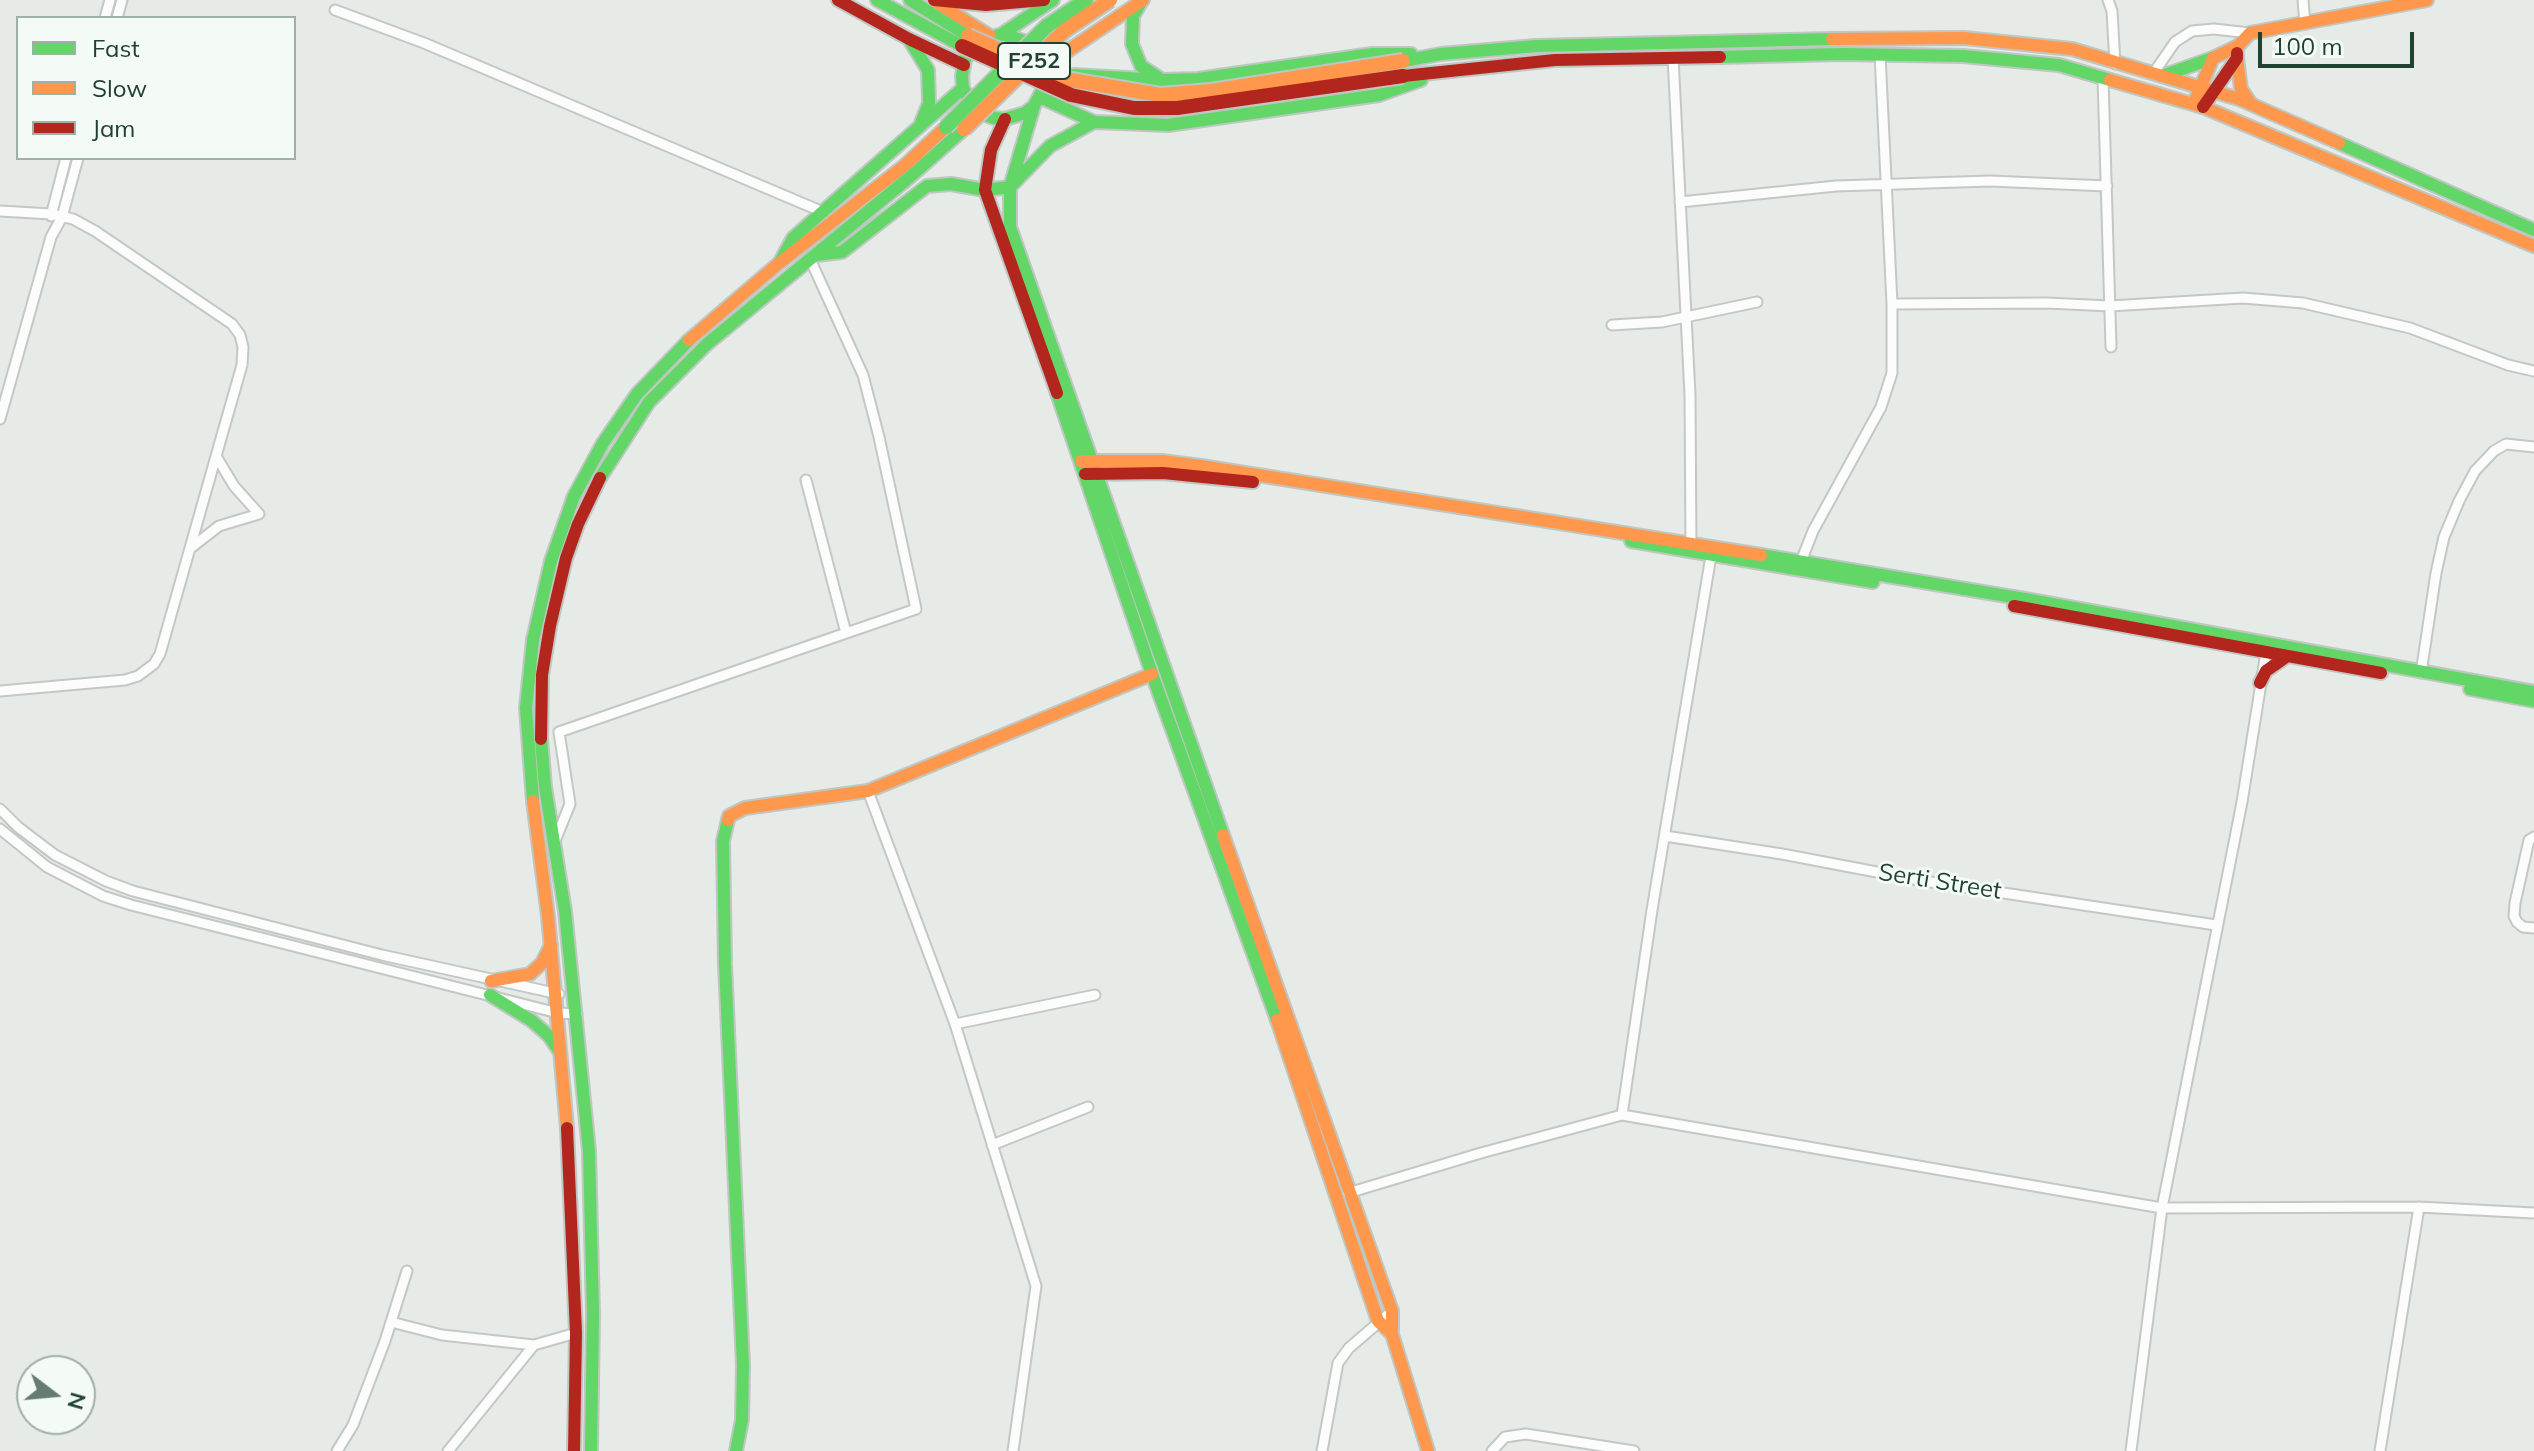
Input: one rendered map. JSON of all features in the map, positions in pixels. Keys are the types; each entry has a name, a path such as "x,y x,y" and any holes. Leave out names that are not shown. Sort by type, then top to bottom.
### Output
{"main road":[{"path":"838,0 964,65"},
{"path":"877,0 965,41 1065,79 1160,95 1403,68 1448,70 1555,60 1880,54 2017,60 2059,65 2199,105 2534,246"},
{"name":"F252","path":"910,0 965,41"},
{"path":"933,0 986,5 1044,0"},
{"path":"933,0 996,35 1053,0"},
{"name":"F252","path":"778,264 893,175 1047,26 1086,0"},
{"name":"F252","path":"813,257 964,129 1064,31 1110,0"},
{"path":"1045,71 1143,0"},
{"path":"1143,0 1133,16 1132,44 1141,66 1162,80"},
{"path":"2206,89 2250,33 2427,0"},
{"name":"F252","path":"963,88 964,65 971,49 996,35 1027,42 1038,53 1045,71 1037,102 1025,113 1005,119"},
{"path":"1045,71 1162,80 1198,79 1372,54 1441,54 1536,46 1895,37 1964,38 2072,49 2251,105 2534,230"},
{"path":"909,39 928,70 929,103 918,129"},
{"path":"2158,75 2237,52"},
{"path":"2237,52 2241,89 2251,105"},
{"path":"1403,68 1441,54"},
{"path":"2199,105 2213,58"},
{"path":"1392,1334 1378,1321 1269,997 1152,674 1089,467 1010,227 1010,187 1037,102 1094,122 1168,125 1379,95 1448,70"},
{"path":"574,1451 576,1333 573,1225 562,1056 531,789 526,708 533,640 551,561 574,496 603,443 637,394 688,341 778,264 793,238 963,88 978,111 1005,119 991,150 985,190 1089,467 1392,1311 1392,1334 1428,1451"},
{"path":"591,1451 593,1314 589,1151 575,994 541,737 542,675 556,599 578,524 605,467 649,402 707,344 813,257 842,252 927,186 951,184 985,190 1010,187 1050,146 1094,122"},
{"path":"1089,467 1162,461 1201,466 1800,565 2534,692"},
{"path":"2266,648 2286,657 2534,701"},
{"path":"2260,683 2266,671 2286,657"},
{"path":"736,1451 742,1420 743,1365 725,964 723,841 729,816 745,808 868,791 1152,674"},
{"path":"490,988 530,974 542,963 551,944"},
{"path":"490,988 549,1036 562,1056"}],"street":[{"path":"2108,0 2112,11 2115,64"},
{"path":"2303,0 2305,24"},
{"path":"335,10 424,43 823,212"},
{"path":"2158,75 2175,42 2192,31 2214,29 2250,33"},
{"path":"1800,565 1890,387 1892,304 1880,54"},
{"path":"1673,57 1686,315 1692,548"},
{"path":"2103,78 2111,347"},
{"path":"51,237 51,214 65,160"},
{"path":"0,419 51,237 62,217 77,160"},
{"path":"1680,202 1886,184 1990,181 2107,186"},
{"path":"0,211 51,214 73,219 95,231 232,324 240,335 243,347 242,365 160,654 154,664 138,676 125,680 0,691"},
{"path":"554,843 570,804 559,732 916,609 863,375 813,257"},
{"path":"1892,304 2047,303 2110,306 2243,298 2303,303 2410,328 2508,365 2534,371"},
{"path":"1612,325 1662,322 1757,302"},
{"path":"2421,673 2436,573 2444,537 2459,501 2475,471 2494,451 2506,444 2534,447"},
{"path":"190,550 203,535 219,526 259,514 234,486 216,456"},
{"path":"806,480 846,633"},
{"path":"1622,1115 1712,551"},
{"path":"2131,1451 2162,1208 2242,802 2266,648"},
{"path":"868,791 955,1024 1036,1286 1013,1451"},
{"path":"0,809 55,855 133,891 490,988 558,1013 577,1014"},
{"path":"0,829 47,867 103,896 490,988 575,994"},
{"name":"Serti Street","path":"1665,836 1924,881 2216,925"},
{"path":"2534,837 2529,840 2525,854 2514,916 2523,927 2534,928"},
{"path":"955,1024 1095,995"},
{"path":"992,1145 1088,1107"},
{"path":"1348,1193 1622,1115 2162,1208 2419,1207 2534,1213"},
{"path":"2380,1451 2419,1207"},
{"path":"337,1451 353,1425 407,1271"},
{"path":"1322,1451 1338,1363 1349,1348 1392,1311"},
{"path":"391,1322 442,1335 534,1345 576,1333"},
{"path":"448,1451 534,1345"},
{"path":"1492,1451 1505,1437 1526,1434 1634,1451"}],"traffic: fast":[{"path":"877,0 962,46"},
{"path":"910,0 968,36"},
{"path":"1043,89 1034,106 1025,113 1005,119 994,118 983,114 970,102 963,88 962,76 965,59 980,42 1002,34 1053,0"},
{"path":"946,127 1047,26 1086,0"},
{"path":"1140,4 1133,16 1132,44 1141,66 1159,78"},
{"path":"1002,34 1027,42 1036,51"},
{"path":"909,39 928,70 929,103 921,123"},
{"path":"1403,61 1441,54 1536,46 1832,39"},
{"path":"1074,75 1198,79 1372,54 1411,54"},
{"path":"1720,57 1841,54 1963,56 2059,65 2110,80"},
{"path":"2162,76 2213,58"},
{"path":"1040,97 1094,122 1168,125 1379,95 1421,80"},
{"path":"781,260 793,238 963,88"},
{"path":"1034,106 1010,187 1010,227 1223,835"},
{"path":"816,255 842,252 927,186 951,184 985,190 1010,187 1050,146 1094,122"},
{"path":"600,478 649,402 707,344 964,129"},
{"path":"2339,143 2534,230"},
{"path":"533,801 526,708 533,640 551,561 574,496 603,443 637,394 689,340"},
{"path":"1057,393 1152,674 1277,1020"},
{"path":"1631,541 1873,582"},
{"path":"1761,555 2025,599 2534,692"},
{"path":"2470,689 2534,701"},
{"path":"541,739 545,787 565,911 589,1151 593,1314 591,1451"},
{"path":"728,820 723,841 725,964 743,1365 742,1420 736,1451"},
{"path":"490,995 532,1021 549,1036 560,1052"}],"traffic: slow":[{"path":"964,129 1064,31 1110,0"},
{"path":"1044,67 1143,0"},
{"path":"2194,103 2213,58 2238,46 2250,33 2427,0"},
{"path":"936,2 990,36"},
{"path":"968,36 1065,79 1160,95 1211,91 1403,61"},
{"path":"1832,39 1964,38 2072,49 2239,99 2339,143"},
{"path":"2237,58 2241,89 2251,104"},
{"path":"2110,80 2203,107 2534,246"},
{"path":"689,340 778,264 904,166 946,127"},
{"path":"1081,461 1162,461 1201,466 1761,555"},
{"path":"728,820 729,816 745,808 868,791 1152,674"},
{"path":"533,801 548,916 567,1128"},
{"path":"1223,835 1392,1311 1392,1334 1428,1451"},
{"path":"491,981 530,974 542,963 551,945"},
{"path":"1277,1020 1378,1321 1392,1334"}],"traffic: jam":[{"path":"838,0 964,65"},
{"path":"934,0 986,5 1044,0"},
{"path":"962,46 1071,95 1134,108 1177,108 1403,76"},
{"path":"2203,107 2237,58 2237,53"},
{"path":"1403,76 1555,60 1720,57"},
{"path":"1005,119 991,150 985,190 1057,393"},
{"path":"1085,474 1163,473 1253,482"},
{"path":"541,739 542,675 550,626 566,558 600,478"},
{"path":"2014,606 2381,673"},
{"path":"2260,683 2266,671 2286,657"},
{"path":"567,1128 576,1333 574,1451"}]}
